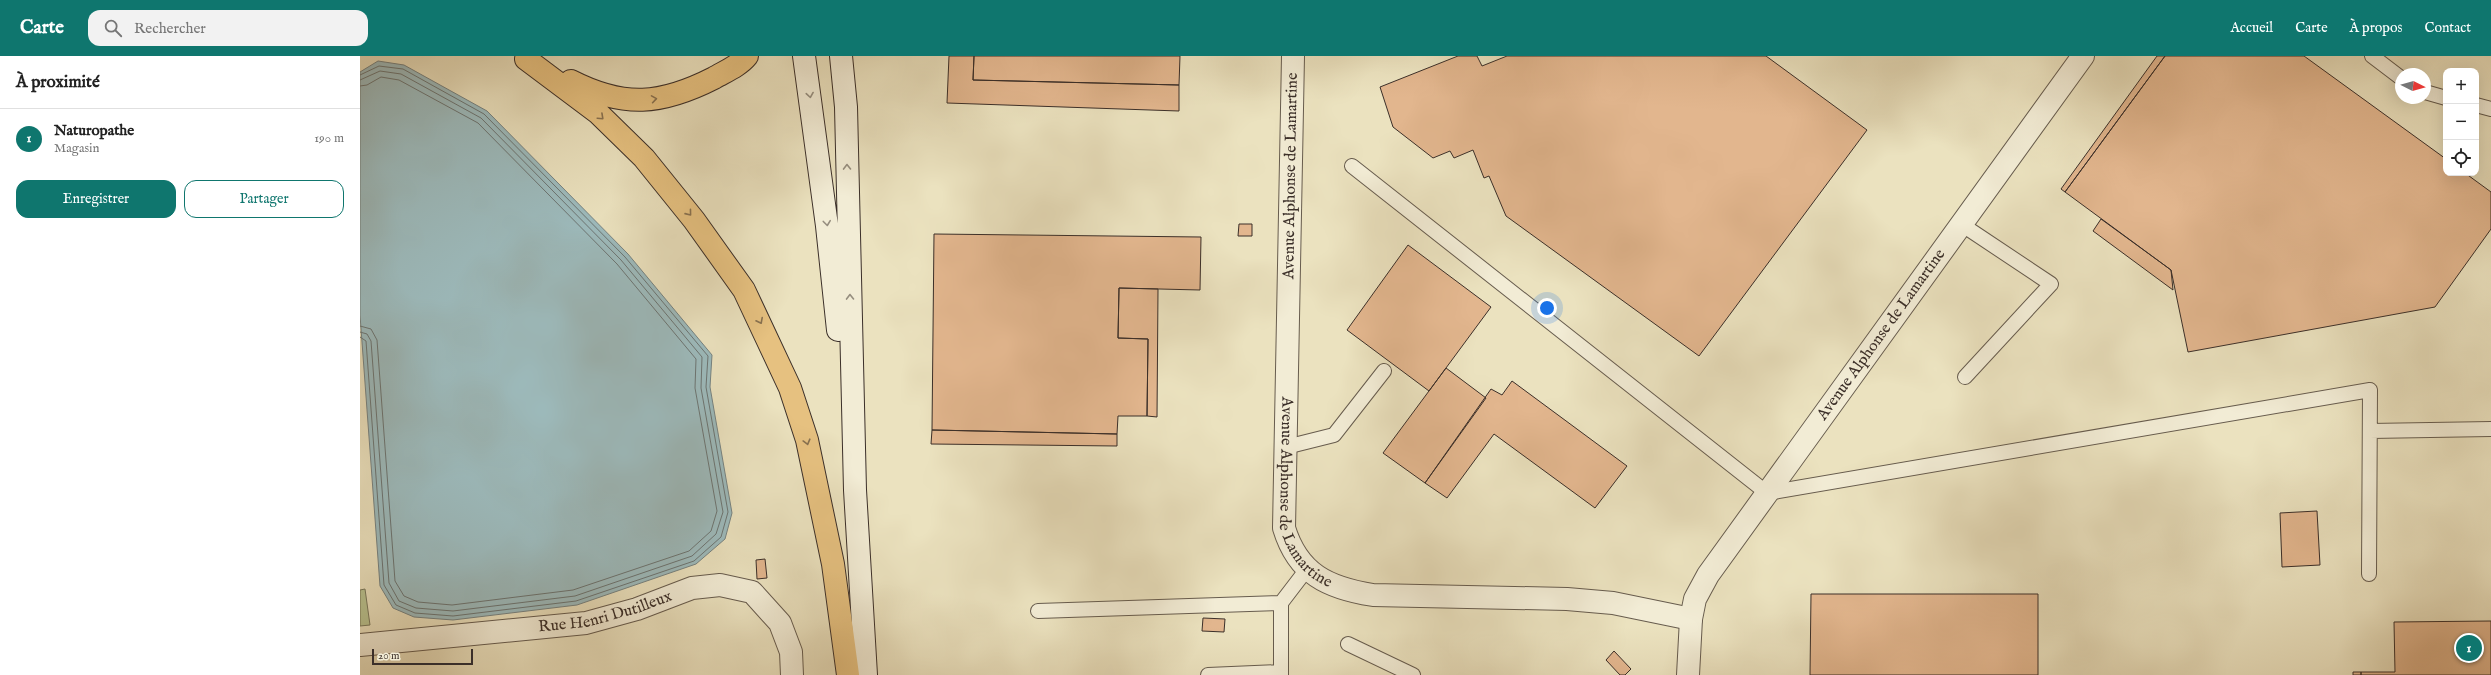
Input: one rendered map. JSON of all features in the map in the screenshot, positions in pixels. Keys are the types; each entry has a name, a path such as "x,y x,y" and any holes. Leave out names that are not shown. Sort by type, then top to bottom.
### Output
{"highway":[{"path":"523,58 593,92 620,100 651,100 686,92 725,72 747,56"},
{"path":"523,58 598,113 644,158 694,220 744,290 790,388 807,440 833,564 848,675"}],"street":[{"path":"804,56 827,226 855,490"},
{"path":"841,56 846,107 855,490 866,675"},
{"path":"846,107 850,56"},
{"name":"Avenue Alphonse de Lamartine","path":"1293,56 1284,528 1290,548 1307,569 1328,582 1345,589 1373,595 1567,599 1613,603 1691,619"},
{"name":"Avenue Alphonse de Lamartine","path":"1688,675 1691,619 1695,599 1708,575 2082,56"},
{"name":"Rue Henri Dutilleux","path":"360,645 586,623 637,609 692,588 720,585 752,592 780,623 791,652 792,675"}],"lane":[{"path":"2372,56 2395,73"},
{"path":"2431,94 2443,97"},
{"path":"2479,106 2491,109"},
{"path":"1352,166 1767,493 2370,390 2369,574"},
{"path":"1961,224 2051,284 1965,377"},
{"path":"1286,447 1334,435 1384,371"},
{"path":"2370,432 2491,429"},
{"path":"1208,675 1281,673 1281,603 1307,569"},
{"path":"1038,611 1281,603"},
{"path":"1348,644 1413,675"}],"green space":[{"path":"365,589 370,625 360,626 360,590"}],"water":[{"path":"378,61 404,65 487,111 628,254 712,355 710,387 732,513 725,539 696,564 577,605 453,620 414,617 393,608 380,586 360,315 360,72"}],"building":[{"path":"949,56 974,56 973,80 1179,85 1179,111 947,103"},
{"path":"974,56 1180,56 1179,85 973,80"},
{"path":"1458,56 1477,56 1482,66 1507,56 1766,56 1867,130 1699,356 1506,216 1489,176 1484,178 1473,150 1454,158 1450,151 1433,158 1393,127 1380,87"},
{"path":"2157,56 2165,56 2065,192 2061,189"},
{"path":"2165,56 2304,56 2443,157 2443,176 2469,176 2491,192 2491,229 2435,307 2188,352 2171,270 2065,192"},
{"path":"2101,219 2171,270 2173,290 2093,231"},
{"path":"1239,224 1252,224 1252,236 1238,236"},
{"path":"934,234 1201,237 1200,290 1119,288 1118,338 1148,339 1147,416 1118,416 1117,434 932,430"},
{"path":"1408,245 1491,307 1429,391 1347,330"},
{"path":"1119,288 1158,289 1157,417 1147,416 1148,339 1118,338"},
{"path":"1446,368 1486,398 1425,483 1383,453"},
{"path":"1512,381 1627,466 1595,508 1494,434 1447,498 1425,483 1491,389 1502,395"},
{"path":"932,430 1117,434 1117,446 931,444"},
{"path":"2317,511 2320,565 2282,567 2280,513"},
{"path":"765,559 767,578 757,579 756,560"},
{"path":"1811,594 2038,594 2038,675 1810,675"},
{"path":"1203,618 1225,619 1224,632 1202,631"},
{"path":"2491,621 2491,675 2361,675 2361,672 2395,672 2394,622"},
{"path":"1614,651 1631,669 1625,675 1620,675 1606,660"},
{"path":"2353,672 2361,672 2361,675 2353,675"}],"place":[{"name":"Naturopathe","path":"2469,648"}]}
